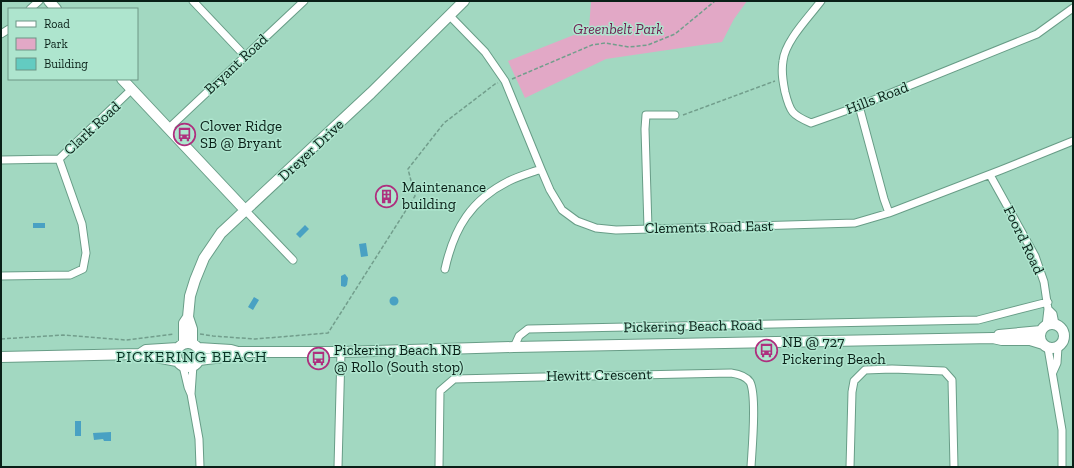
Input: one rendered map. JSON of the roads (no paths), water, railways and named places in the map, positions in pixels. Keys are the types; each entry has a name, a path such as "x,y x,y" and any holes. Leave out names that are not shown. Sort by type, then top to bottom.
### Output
{"street":[{"path":"31,8 39,1"},
{"path":"193,1 245,56"},
{"name":"Bryant Road","path":"169,128 304,1"},
{"name":"Dreyer Drive","path":"188,342 192,329 188,317 190,296 193,285 204,258 221,233 371,93 464,1"},
{"name":"Hills Road","path":"821,1 789,44 783,60 782,79 790,109 797,117 811,123 859,106 1037,34 1073,8"},
{"name":"Clements Road East","path":"450,15 485,52 505,81 550,190 562,210 577,221 596,228 616,230 855,223 889,213 1072,143"},
{"path":"123,80 293,260"},
{"name":"Clark Road","path":"1,160 59,159 132,89"},
{"path":"859,106 889,213"},
{"path":"648,228 645,129 646,115 675,115"},
{"path":"1,276 70,275 83,269 86,254 82,224 59,159"},
{"path":"445,269 449,250 457,229 469,212 492,190 510,180 541,169"},
{"name":"Foord Road","path":"990,174 1035,256 1044,282 1048,306 1052,314 1051,328"},
{"name":"Pickering Beach Road","path":"514,347 519,336 528,329 978,320 1048,306"},
{"path":"1057,344 1040,336 1051,328 1064,334 1057,344 1049,354 1062,430 1062,467"},
{"name":"Pickering Beach Road","path":"993,338 1002,334 1051,328 1073,331"},
{"name":"Pickering Beach Road","path":"140,354 146,350 188,342 238,352 341,352 514,347 993,338 1002,340 1030,340 1057,344"},
{"path":"188,363 199,352 188,342 176,353 188,363 191,394 199,439 200,467"},
{"name":"Pickering Beach Road","path":"1,357 140,354 188,363 233,356 238,352"},
{"path":"338,467 341,352"},
{"path":"850,467 852,392 854,381 865,370 892,369 944,371 952,380 954,467"},
{"name":"Hewitt Crescent","path":"439,467 440,391 454,379 731,373 741,375 750,381 753,394 751,467"}],"water":[{"path":"33,223 45,223 45,228 33,228"},
{"path":"305,225 309,229 300,238 296,234"},
{"path":"366,243 368,256 361,257 359,244"},
{"path":"345,274 348,278 347,285 345,287 341,286 341,276"},
{"path":"254,297 259,300 253,310 248,307"},
{"path":"392,297 396,297 398,301 396,305 392,305 390,303 390,299"},
{"path":"75,421 81,421 81,436 75,436"},
{"path":"111,432 111,441 104,441 103,439 94,440 93,433"}],"place":[{"name":"Clover Ridge SB @ Bryant","path":"184,135"},
{"name":"Maintenance building","path":"387,196"},
{"name":"NB @ 727 Pickering Beach","path":"767,351"},
{"name":"Pickering Beach NB @ Rollo (South stop)","path":"319,359"}],"district":[{"name":"PICKERING BEACH","path":"192,356"}],"park label":[{"name":"Greenbelt Park","path":"618,29"}]}
